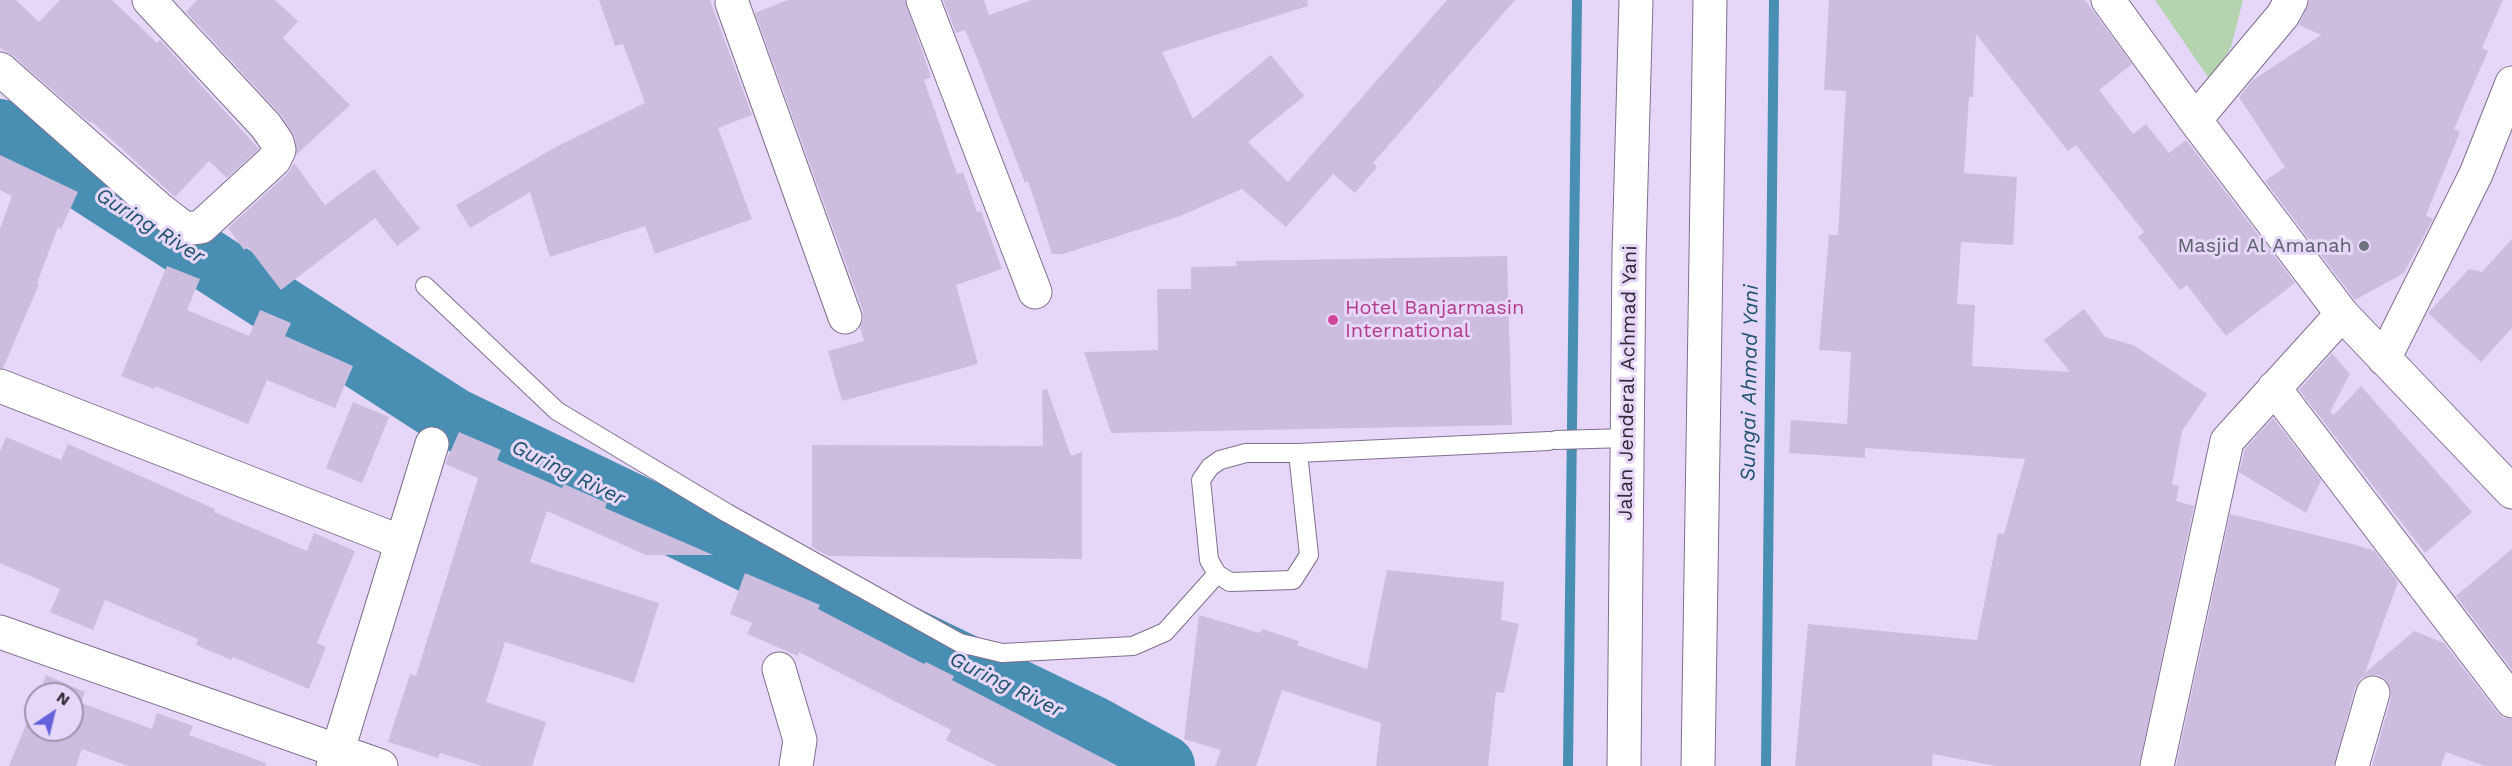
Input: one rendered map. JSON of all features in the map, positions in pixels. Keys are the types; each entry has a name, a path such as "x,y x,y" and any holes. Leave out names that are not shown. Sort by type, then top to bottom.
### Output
{"main road":[{"path":"0,69 158,208 185,229 201,227 274,160 279,150 277,142 266,126 148,0"},
{"path":"923,0 1035,292"},
{"name":"Jalan Jenderal Achmad Yani","path":"1624,766 1615,438 1629,254 1636,0"},
{"path":"1698,766 1710,0"},
{"path":"2108,0 2195,120 2342,314 2512,492"},
{"path":"2195,120 2283,15 2291,0"},
{"path":"735,1 845,316"},
{"path":"2384,359 2476,174 2512,83"},
{"path":"2157,766 2223,450 2235,430 2342,314"},
{"path":"0,386 401,542"},
{"path":"2274,388 2512,701"},
{"path":"335,758 432,444"},
{"path":"0,632 335,758 381,766"},
{"path":"779,669 800,740 796,766"},
{"path":"2352,766 2373,693"}],"lane":[{"path":"425,286 557,411 727,513 960,643 1002,653 1133,646 1165,632 1217,574"},
{"path":"1298,453 1309,555 1302,570 1293,580 1230,582 1217,574 1209,560 1201,480 1210,467 1220,460 1246,453 1298,453 1615,438"}],"green space":[{"path":"2155,0 2243,0 2231,47 2210,80"}],"building":[{"path":"0,0 16,0 39,22 60,0 112,0 157,43 160,40 259,149 227,178 209,161 175,197 91,121 90,123 12,55 0,48"},
{"path":"197,0 275,0 298,21 283,38 350,105 296,155 295,137 281,115 186,12"},
{"path":"599,0 710,0 752,115 718,128 752,219 655,254 645,226 550,257 530,192 470,228 456,205 554,148 645,103 623,44 615,46"},
{"path":"788,0 905,0 931,77 924,80 957,174 963,172 977,212 981,211 1002,269 956,285 978,364 842,401 828,351 864,341 860,328 863,311 755,13"},
{"path":"943,0 984,0 989,15 1032,0 1307,0 1308,6 1162,52 1193,119 1271,55 1304,96 1248,142 1288,182 1447,0 1515,0 1373,163 1377,167 1355,193 1333,174 1286,227 1242,189 1180,216 1063,254 1052,254 1028,181 1025,183 965,30 956,33"},
{"path":"1829,0 2085,0 2132,64 2099,90 2133,134 2146,124 2169,153 2186,140 2295,283 2226,336 2187,285 2180,290 2138,237 2144,232 2076,145 2068,151 1976,34 1973,97 1969,97 1964,173 2017,177 2013,245 1961,242 1957,304 1975,305 1972,366 2070,372 2044,340 2084,309 2105,337 2133,345 2207,394 2182,431 2172,484 2179,486 2176,501 2194,506 2139,766 1996,766 1933,754 1932,766 1795,766 1808,624 1977,640 1998,533 2004,534 2025,459 1865,448 1865,458 1789,453 1791,420 1847,424 1851,352 1819,350 1829,235 1838,235 1846,91 1824,90"},
{"path":"2310,0 2503,0 2482,48 2488,51 2454,129 2460,132 2426,215 2433,219 2404,273 2355,300 2265,181 2285,167 2239,97 2253,80 2321,35 2299,25"},
{"path":"0,155 78,192 61,229 58,227 37,283 39,284 3,368 0,368 0,229 12,196 0,190"},
{"path":"294,163 325,205 374,169 420,229 397,246 375,218 281,290 248,247 244,250 228,228 287,174"},
{"path":"2512,239 2512,328 2481,362 2428,313 2469,269 2482,272"},
{"name":"Hotel Banjarmasin International","path":"1507,256 1512,425 1111,433 1084,352 1158,350 1157,289 1191,289 1191,267 1237,266 1236,261"},
{"path":"167,266 200,279 187,310 249,336 260,310 291,323 285,336 353,366 335,408 267,380 248,424 155,386 154,389 121,376"},
{"path":"2332,353 2350,374 2330,412 2334,415 2361,386 2472,512 2425,553 2299,390"},
{"path":"1047,389 1071,456 1082,452 1082,559 828,556 812,547 812,445 1043,446 1042,390"},
{"path":"353,402 389,417 362,483 326,468"},
{"path":"2273,418 2321,480 2306,513 2239,472 2245,449"},
{"path":"459,432 501,450 497,460 562,488 564,484 607,503 605,508 713,555 646,555 547,511 530,562 659,603 634,683 505,642 486,702 546,722 532,766 482,766 440,753 438,758 388,742 410,674 416,676 478,478 445,464"},
{"path":"6,437 61,460 68,444 215,509 214,512 307,551 314,533 355,551 317,643 326,647 309,689 233,657 231,660 196,645 198,639 105,600 93,630 50,612 60,589 0,563 0,452"},
{"path":"2230,514 2375,551 2398,582 2365,673 2414,631 2444,643 2497,712 2504,718 2512,719 2512,766 2485,766 2446,752 2441,766 2372,766 2391,698 2391,689 2386,680 2379,675 2369,675 2360,679 2355,688 2334,766 2176,766"},
{"path":"2512,549 2512,670 2456,596"},
{"path":"1387,570 1504,582 1501,620 1519,624 1504,693 1496,692 1488,766 1376,766 1381,723 1282,690 1256,766 1215,766 1221,750 1184,739 1199,615 1260,633 1262,629 1299,641 1297,645 1367,669"},
{"path":"745,573 820,605 818,609 924,664 926,662 954,676 952,680 1118,766 997,766 946,740 951,730 799,652 798,656 747,634 752,623 730,614"},
{"path":"46,675 62,682 43,682"},
{"path":"84,704 152,729 157,713 193,726 189,735 266,763 265,766 128,766 82,749 76,766 9,766 24,729 24,742 84,742"}],"waterway":[{"name":"Sungai Ahmad Yani","path":"1568,766 1577,0"},
{"name":"Sungai Ahmad Yani","path":"1766,766 1774,0"},
{"name":"Guring River","path":"0,130 45,155 454,419 1093,727 1164,766"}],"place":[{"name":"Masjid Al Amanah","path":"2364,246"},
{"name":"Hotel Banjarmasin International","path":"1333,320"}]}
